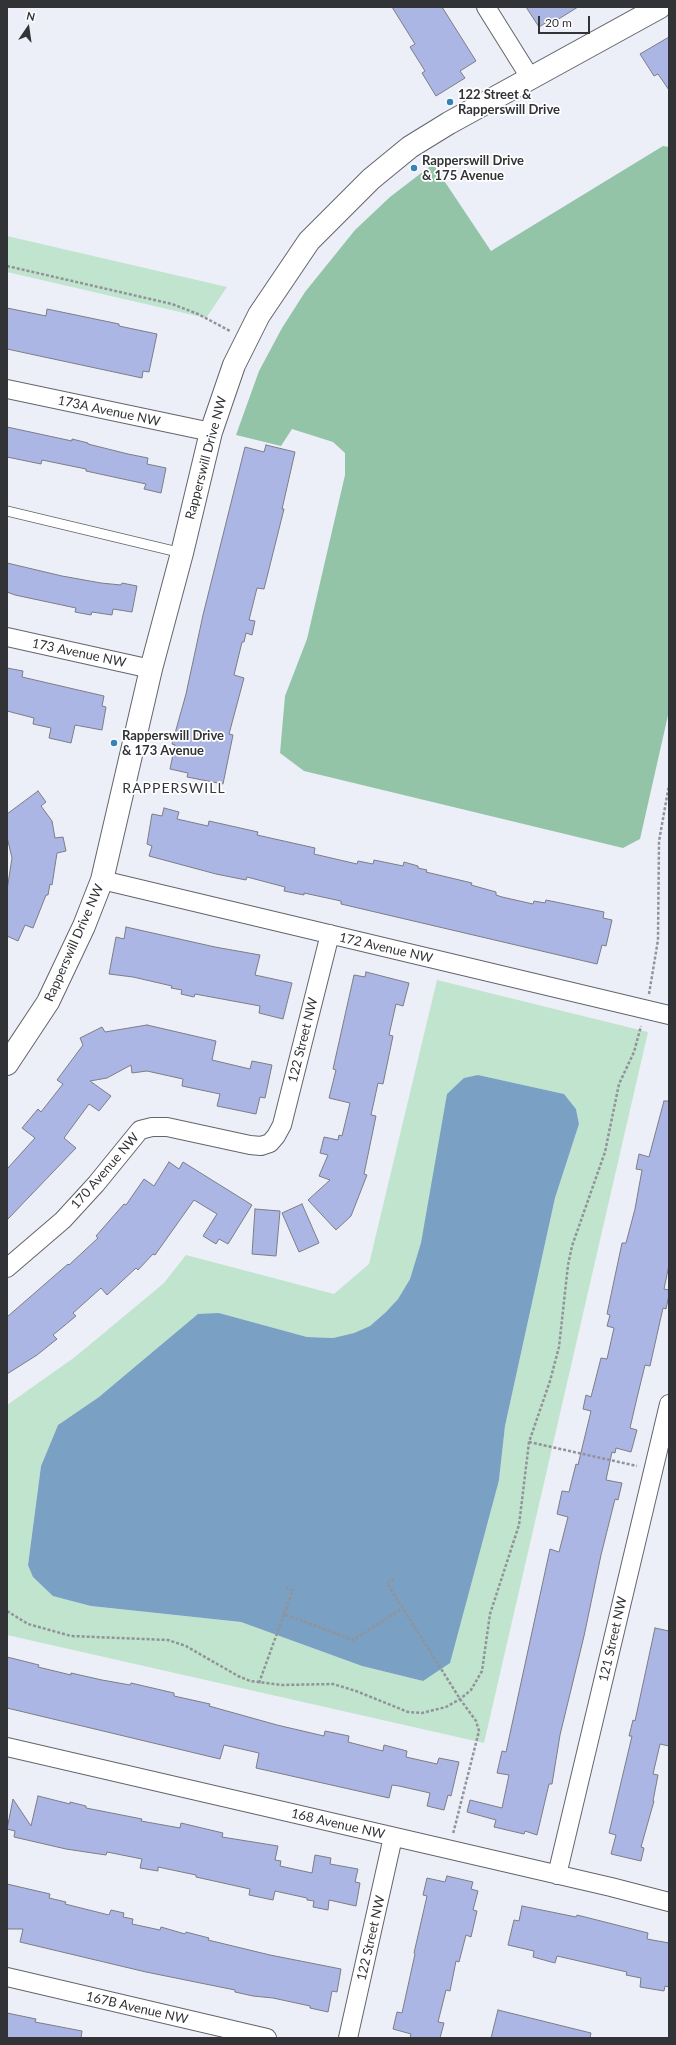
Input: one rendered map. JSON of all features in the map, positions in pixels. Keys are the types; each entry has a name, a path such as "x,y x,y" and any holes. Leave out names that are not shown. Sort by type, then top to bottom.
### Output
{"street":[{"path":"486,7 531,79"},
{"name":"Rapperswill Drive NW","path":"7,1064 48,1002 84,926 102,880 151,669 182,553 211,432 225,389 246,340 288,270 309,241 371,179 410,147 449,123 660,7"},
{"name":"173A Avenue NW","path":"7,389 211,432"},
{"name":"173 Avenue NW","path":"7,637 151,669"},
{"name":"172 Avenue NW","path":"102,880 669,1015"},
{"name":"122 Street NW","path":"270,1143 276,1136 282,1124 330,934"},
{"name":"170 Avenue NW","path":"7,1268 63,1220 96,1184 140,1130 152,1127 167,1127 250,1145 261,1146 270,1143"},
{"name":"121 Street NW","path":"557,1875 659,1464 669,1404"},
{"name":"168 Avenue NW","path":"7,1748 669,1902"},
{"name":"122 Street NW","path":"348,2038 394,1837"},
{"name":"167B Avenue NW","path":"7,1978 267,2038"}],"lane":[{"path":"7,511 182,553"}],"path":[{"path":"7,266 172,304 198,314 246,340"},
{"path":"7,1611 28,1624 71,1636 168,1640 186,1646 238,1676 259,1683 282,1685 333,1684 356,1690 408,1712 422,1713 446,1707 460,1699 471,1690 482,1671 490,1614 519,1525 528,1442 548,1387 557,1354 568,1265 572,1246 605,1152 619,1084 634,1052 656,962 658,940 657,866 659,841 669,785"},
{"path":"528,1442 659,1464"},
{"path":"394,1579 387,1583 460,1699 476,1721 479,1731 449,1850"},
{"path":"259,1683 293,1590 285,1588"},
{"path":"284,1614 353,1640 403,1608"}],"green space":[{"path":"663,146 669,147 669,711 640,839 623,848 304,771 280,753 285,696 307,639 345,475 345,453 333,442 292,429 281,446 236,435 259,371 282,328 305,292 355,230 390,197 433,164 491,251"},
{"path":"7,236 227,287 206,318 7,272"},
{"path":"437,980 648,1032 484,1743 7,1635 7,1405 75,1357 164,1283 186,1255 334,1294 369,1264","holes":["478,1075 564,1094 576,1109 579,1124 555,1198 505,1426 499,1480 423,1681 362,1666 241,1622 91,1606 28,1565 41,1466 58,1425 99,1397 139,1365 219,1313 307,1337 333,1338 354,1333 370,1326 398,1299 410,1279"]}],"water":[{"path":"478,1075 564,1094 576,1109 579,1124 555,1198 505,1426 499,1480 450,1663 423,1681 362,1666 241,1622 91,1606 53,1596 33,1577 28,1565 41,1466 58,1425 99,1397 198,1314 219,1313 307,1337 333,1338 354,1333 370,1326 398,1299 410,1279 421,1243 447,1094 464,1078"}],"building":[{"path":"392,7 442,7 476,61 460,71 465,78 436,96 422,73 425,71 410,47 415,44"},
{"path":"526,7 578,7 552,23 550,20 539,27"},
{"path":"669,37 669,90 658,74 654,76 640,54"},
{"path":"7,308 46,316 47,309 119,324 119,326 157,334 149,372 143,371 142,378 7,349"},
{"path":"7,427 72,441 72,439 148,458 147,464 166,468 161,493 144,489 146,484 86,471 86,469 42,460 41,464 7,457"},
{"path":"266,445 295,452 282,509 284,509 264,589 257,588 249,620 255,621 252,635 246,633 244,642 242,642 234,675 244,678 229,734 233,735 223,784 187,777 188,773 170,769 175,745 172,744 186,694 203,615 245,447 264,452"},
{"path":"7,563 62,576 101,583 121,585 122,583 137,586 132,612 113,609 112,615 92,612 91,615 75,612 76,608 7,592"},
{"path":"7,668 23,671 22,677 104,696 102,706 106,707 102,730 75,725 71,743 49,738 51,728 33,724 34,718 7,711"},
{"path":"38,791 46,802 41,806 52,821 55,838 63,837 66,851 57,853 52,885 50,884 48,895 46,895 33,928 25,925 18,941 7,936 7,890 12,858 7,837 7,814"},
{"path":"164,808 179,812 177,819 208,826 209,821 258,832 257,835 315,848 314,854 357,864 358,861 373,864 374,860 403,866 404,862 427,870 426,872 472,883 471,885 496,892 496,895 502,897 533,904 534,901 545,903 546,900 604,912 603,918 612,920 606,946 602,945 597,964 341,904 341,901 304,893 304,895 284,891 285,887 247,877 246,880 216,874 149,856 152,846 147,844 152,814 162,816"},
{"path":"126,927 215,947 260,955 255,975 292,983 283,1019 259,1013 260,1006 195,994 194,997 181,994 182,990 171,988 172,986 133,977 109,974 116,937 124,939"},
{"path":"366,972 409,983 403,1006 396,1004 389,1035 393,1036 383,1084 378,1083 371,1115 376,1116 364,1174 367,1175 351,1216 336,1230 308,1200 330,1180 319,1176 328,1155 320,1153 324,1137 338,1140 339,1135 342,1136 350,1103 329,1098 336,1070 333,1069 354,975 365,977"},
{"path":"147,1025 216,1041 212,1060 250,1069 252,1061 272,1065 265,1098 260,1097 256,1114 217,1106 220,1094 182,1086 183,1079 147,1071 132,1073 131,1065 107,1078 90,1081 111,1096 99,1111 89,1104 64,1138 76,1148 7,1220 7,1169 35,1138 22,1128 38,1109 41,1112 63,1084 57,1080 83,1045 80,1038 102,1027 105,1032"},
{"path":"664,1101 669,1101 669,1265 664,1289 669,1290 669,1295 666,1309 663,1308 650,1366 645,1365 636,1402 630,1428 637,1430 631,1452 616,1448 615,1453 612,1452 606,1480 622,1483 618,1500 615,1499 601,1555 584,1636 560,1735 552,1784 549,1784 537,1835 525,1831 524,1834 494,1827 496,1820 467,1812 470,1800 502,1808 509,1775 497,1773 502,1751 506,1752 550,1549 559,1552 568,1517 557,1514 562,1491 569,1492 576,1464 578,1465 591,1411 583,1409 586,1395 591,1397 601,1358 607,1359 614,1328 607,1326 610,1315 607,1314 622,1243 626,1243 635,1209 642,1170 636,1169 639,1154 649,1157"},
{"path":"169,1162 179,1169 183,1162 252,1205 228,1244 219,1239 216,1244 203,1236 217,1214 194,1200 155,1255 153,1254 138,1270 136,1268 107,1295 101,1288 73,1313 76,1316 53,1335 57,1339 37,1355 7,1374 7,1317 68,1264 69,1265 98,1238 96,1236 124,1204 126,1205 144,1179 154,1186"},
{"path":"302,1204 319,1243 299,1252 282,1213"},
{"path":"255,1209 280,1211 276,1256 252,1254"},
{"path":"655,1628 669,1631 669,1746 660,1744 653,1774 658,1775 654,1801 641,1847 644,1848 641,1861 611,1854 616,1835 609,1833 632,1736 629,1736 633,1720 635,1721"},
{"path":"7,1657 39,1665 38,1667 71,1675 71,1673 130,1685 131,1683 174,1693 174,1696 210,1704 209,1706 277,1725 324,1736 325,1731 349,1736 348,1742 383,1751 384,1745 407,1751 406,1757 437,1764 439,1758 459,1762 451,1796 448,1795 444,1810 427,1806 430,1793 399,1786 392,1785 389,1798 256,1768 259,1753 224,1745 220,1759 7,1708"},
{"path":"38,1796 70,1804 70,1802 86,1806 86,1808 142,1819 141,1821 180,1828 181,1823 223,1833 222,1837 278,1846 275,1860 281,1861 280,1866 312,1873 315,1855 331,1858 330,1864 358,1869 355,1882 360,1883 356,1906 329,1900 328,1910 313,1907 314,1901 307,1900 307,1898 275,1891 273,1900 249,1895 250,1889 196,1877 196,1875 158,1867 158,1871 140,1868 142,1859 107,1852 106,1855 66,1849 14,1837 15,1831 7,1829 13,1799 31,1826"},
{"path":"447,1876 473,1882 471,1889 478,1891 473,1910 477,1911 471,1937 466,1935 459,1962 456,1961 450,1991 446,1990 438,2022 444,2023 440,2038 410,2038 411,2034 393,2029 397,2012 402,2013 427,1896 423,1895 427,1878 445,1882"},
{"path":"7,1884 50,1894 49,1898 66,1902 65,1904 109,1915 111,1910 124,1913 123,1917 133,1919 132,1924 160,1930 161,1927 185,1934 186,1932 209,1938 208,1940 270,1955 341,1969 337,1992 332,1991 328,2012 310,2008 310,2006 273,1998 253,1996 235,1992 235,1990 146,1972 20,1942 23,1929 7,1929"},
{"path":"522,1906 593,1919 648,1933 647,1939 669,1943 669,1987 665,1986 664,1991 640,1987 641,1978 626,1975 627,1972 557,1956 555,1963 533,1957 534,1951 508,1945 514,1920 519,1921"},
{"path":"498,2010 591,2033 590,2038 491,2038"},
{"path":"7,2013 36,2019 35,2022 82,2031 81,2038 7,2038"}],"place":[{"name":"122 Street & Rapperswill Drive","path":"450,102"},
{"name":"Rapperswill Drive & 175 Avenue","path":"414,168"},
{"name":"Rapperswill Drive & 173 Avenue","path":"114,743"}],"district":[{"name":"RAPPERSWILL","path":"174,788"}]}
